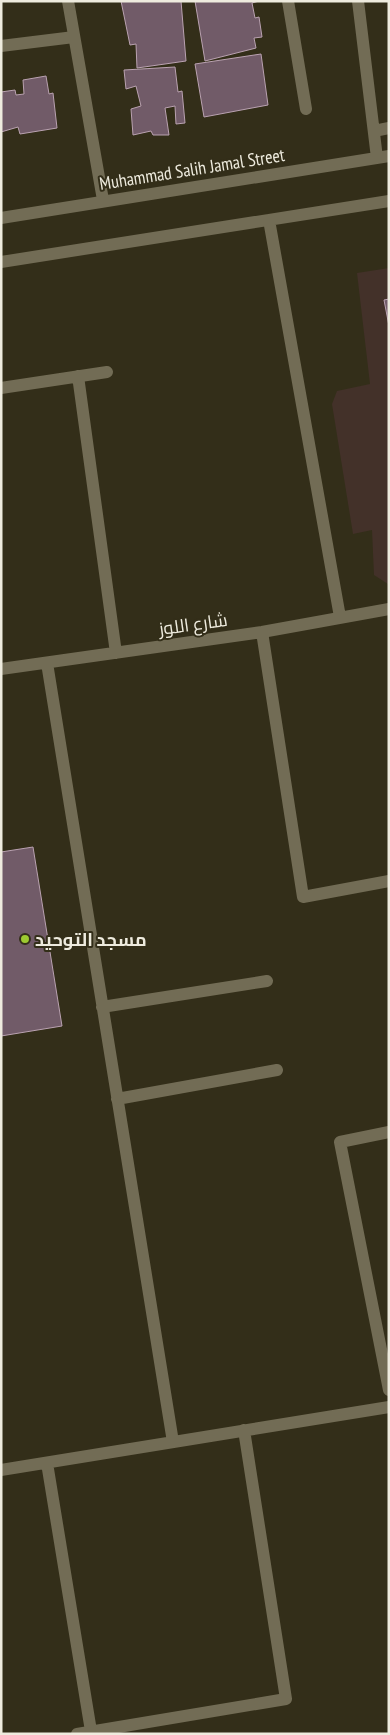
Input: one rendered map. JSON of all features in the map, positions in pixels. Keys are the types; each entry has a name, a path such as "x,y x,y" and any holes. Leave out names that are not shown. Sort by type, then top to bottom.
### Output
{"street":[{"path":"68,1 103,200"},
{"path":"288,1 306,109"},
{"path":"358,1 374,131 383,157"},
{"path":"1,46 74,37"},
{"path":"374,131 389,128"},
{"name":"Muhammad Salih Jamal Street","path":"1,218 103,200 383,157"},
{"path":"1,262 389,201"},
{"path":"269,220 340,617"},
{"path":"1,388 107,372"},
{"path":"78,376 116,653"},
{"name":"شارع اللوز","path":"1,669 262,632 389,609"},
{"path":"262,632 303,897 389,881"},
{"path":"47,663 174,1442"},
{"path":"102,1007 267,981"},
{"path":"117,1099 277,1070"},
{"path":"389,1132 340,1142 389,1390"},
{"path":"1,1470 389,1407"},
{"path":"77,1734 286,1700 244,1430"},
{"path":"46,1463 91,1732"}],"shaded area":[{"path":"389,268 388,584 374,575 372,530 353,534 332,404 337,391 370,384 357,273"}],"building":[{"path":"121,1 181,1 186,61 137,68 136,44 130,45"},
{"path":"195,1 259,1 252,3 255,18 259,17 262,37 254,38 256,48 205,61"},
{"path":"261,54 268,105 204,117 195,64"},
{"path":"175,67 178,92 182,91 185,123 176,124 175,106 165,108 169,135 153,135 151,131 133,135 131,109 141,106 136,86 126,89 124,70"},
{"path":"46,76 49,94 53,93 57,128 20,134 18,127 1,132 1,92 15,90 16,95 24,94 23,80"},
{"path":"389,299 389,326 384,300"},
{"name":"مسجد التوحيد","path":"33,847 62,1026 1,1036 1,852"}],"place":[{"name":"مسجد التوحيد","path":"25,939"}]}
